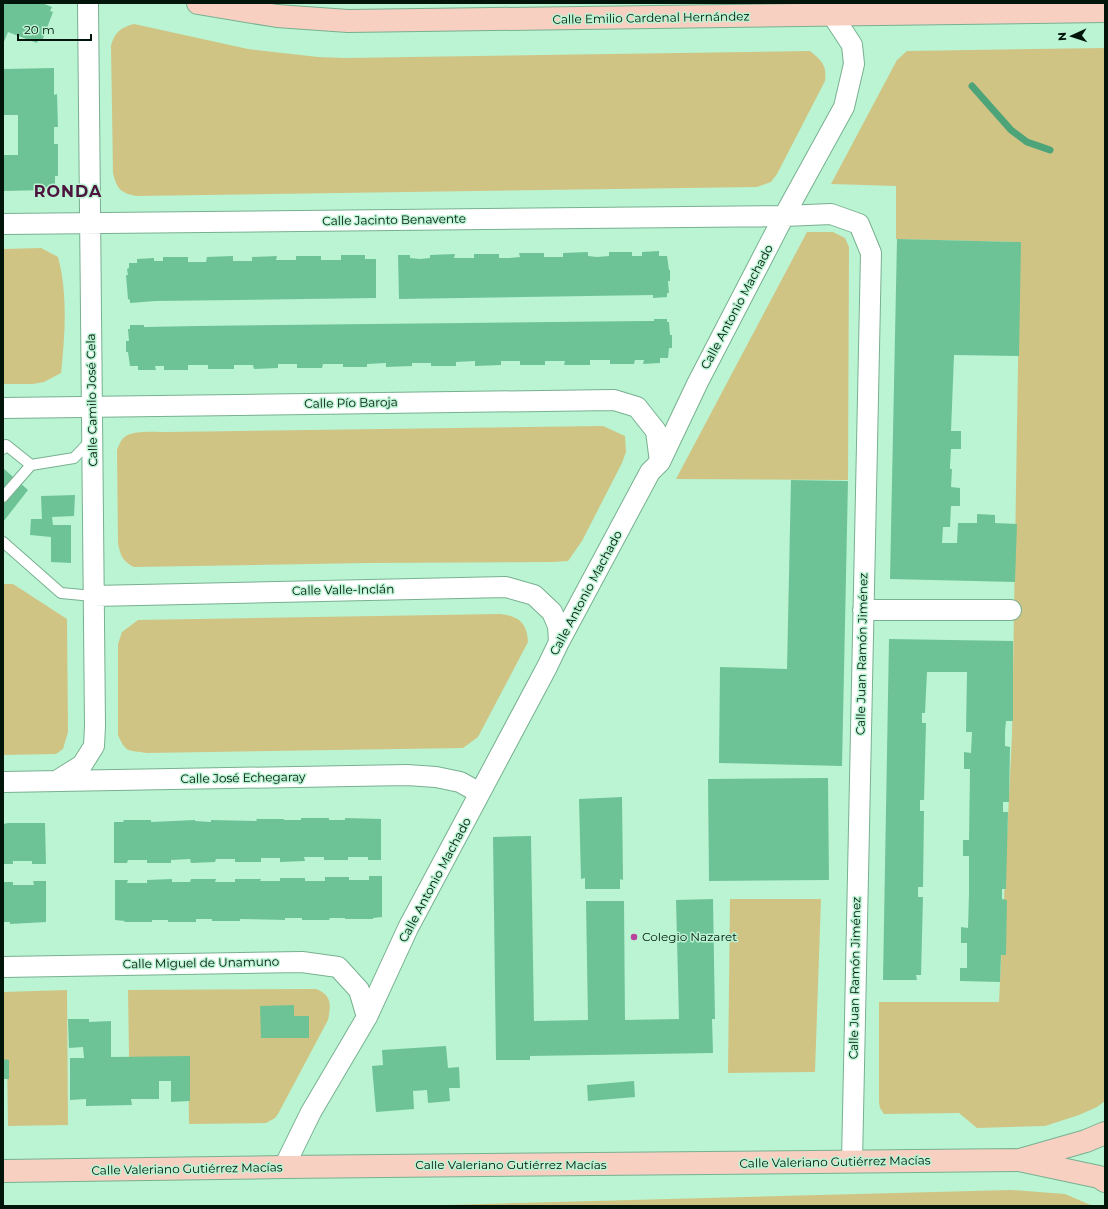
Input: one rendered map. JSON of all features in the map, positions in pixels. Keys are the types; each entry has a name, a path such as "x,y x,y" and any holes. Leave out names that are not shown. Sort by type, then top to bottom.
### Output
{"main road":[{"name":"Calle Emilio Cardenal Hernández","path":"198,3 278,16 348,21 1105,12"},
{"name":"Calle Valeriano Gutiérrez Macías","path":"1019,1160 1086,1141 1105,1133"},
{"name":"Calle Valeriano Gutiérrez Macías","path":"3,1171 1019,1160 1099,1177 1105,1181"}],"street":[{"name":"Calle Camilo José Cela","path":"58,780 82,766 94,746 95,726 88,3"},
{"name":"Calle Antonio Machado","path":"284,1167 311,1112 367,1017 408,928 650,472 660,462 698,382 784,216 844,108 854,64 852,45 833,16"},
{"name":"Calle Juan Ramón Jiménez","path":"784,216 831,214 860,224 871,253 852,1162"},
{"name":"Calle Jacinto Benavente","path":"3,224 784,216"},
{"name":"Calle Pío Baroja","path":"3,408 614,400 637,407 656,431 660,462"},
{"name":"Calle Valle-Inclán","path":"94,596 506,587 534,595 552,612 558,626 559,642"},
{"path":"863,610 1011,610"},
{"name":"Calle José Echegaray","path":"3,782 407,775 436,777 460,782 480,793"},
{"name":"Calle Miguel de Unamuno","path":"3,967 309,963 338,967 359,990 367,1017"}],"lane":[{"path":"3,497 31,465 74,458 93,439"},
{"path":"4,447 31,465"},
{"path":"3,542 61,593 94,596"}],"shaded area":[{"path":"134,24 248,49 318,57 345,58 810,51 823,64 825,81 777,174 771,182 757,187 137,196 123,192 118,187 113,173 111,46 116,34 119,31"},
{"path":"1105,48 1105,1101 1097,1107 1079,1115 1045,1126 977,1128 959,1113 884,1114 880,1108 879,1102 879,1002 999,1002 1012,735 1020,242 896,239 896,186 831,184 897,60 907,51"},
{"path":"807,232 833,232 845,238 849,247 848,480 676,479"},
{"path":"41,248 58,257 61,271 65,315 61,373 44,382 33,384 3,384 3,249"},
{"path":"603,426 625,436 626,452 622,463 582,541 568,561 134,567 130,565 121,555 118,543 117,450 124,437 130,434 146,432"},
{"path":"3,584 13,584 67,619 68,732 63,749 56,754 3,755"},
{"path":"500,614 517,619 524,625 528,642 478,737 463,748 147,753 128,750 123,745 118,735 118,644 122,632 138,620"},
{"path":"730,899 821,899 815,1072 728,1073"},
{"path":"316,989 328,997 330,1010 328,1020 278,1114 275,1118 266,1123 189,1124 188,1057 129,1057 128,990"},
{"path":"67,990 68,1125 8,1126 7,1060 3,1060 3,992"},
{"path":"1011,1190 1065,1194 1093,1206 409,1206"}],"building":[{"path":"3,3 42,3 52,7 50,11 53,12 42,41 38,40 37,43 8,32 3,44"},
{"path":"54,68 54,95 57,94 58,127 54,127 54,144 58,144 58,176 55,176 55,188 48,188 48,190 3,191 3,155 18,155 18,115 3,115 3,69"},
{"path":"897,239 1021,242 1019,356 954,355 951,431 961,431 961,449 951,449 950,469 952,469 951,487 960,488 960,506 951,506 950,527 943,527 942,543 957,543 958,523 977,523 977,514 995,515 995,523 1017,524 1015,582 890,579"},
{"path":"659,251 659,256 667,256 670,270 670,281 668,281 669,293 667,293 667,297 653,298 653,295 399,299 398,255 410,255 410,258 420,259 430,258 430,255 455,254 454,258 474,258 474,254 499,254 499,258 509,258 520,257 519,253 544,253 544,257 563,257 563,253 588,252 588,256 597,257 609,256 609,252 632,252 632,256 642,256 642,252"},
{"path":"341,255 365,255 365,259 376,259 376,298 155,301 130,303 130,300 128,299 127,269 129,268 129,263 137,263 137,259 154,258 154,261 163,261 163,257 188,257 188,262 206,262 207,257 233,256 233,261 252,261 252,257 277,256 276,260 296,260 296,256 321,256 321,260 341,260"},
{"path":"654,319 667,319 667,322 669,322 670,335 672,335 672,348 669,348 668,358 660,358 660,363 643,364 644,360 635,360 634,364 610,364 610,360 590,360 590,365 564,365 565,361 545,361 545,365 520,365 520,361 501,361 501,365 475,366 475,361 456,362 456,366 431,366 431,363 412,363 412,366 386,367 386,363 367,364 367,367 343,367 343,364 323,364 322,368 297,368 297,364 278,364 278,368 254,369 253,365 234,365 234,369 208,369 208,365 188,365 188,370 164,370 164,366 155,366 156,370 138,370 138,366 130,366 128,352 126,352 126,341 129,341 128,329 130,329 130,325 144,325 144,327 654,321"},
{"path":"3,468 28,490 3,522"},
{"path":"791,480 848,481 842,766 719,763 720,667 787,669"},
{"path":"75,495 74,516 52,517 53,525 71,525 71,563 51,562 51,537 30,535 31,519 42,519 41,496"},
{"path":"889,639 1013,641 1013,721 1006,721 1005,731 1005,746 1010,747 1009,802 1003,802 1003,812 1008,812 1006,889 1002,889 1002,899 1007,900 1006,955 1001,955 1000,982 960,981 960,968 967,968 967,943 961,943 961,927 968,928 969,894 969,856 963,856 963,840 969,840 970,769 964,769 964,752 971,753 972,732 966,732 967,672 927,672 925,713 922,713 922,723 926,723 924,800 920,800 920,811 924,811 923,887 918,887 918,897 923,897 921,975 916,975 917,980 883,980"},
{"path":"828,778 829,880 709,881 708,779"},
{"path":"622,797 623,880 620,879 620,889 585,889 585,878 581,879 579,799"},
{"path":"301,818 329,818 329,820 345,820 345,818 381,819 381,860 368,860 368,857 348,857 348,860 324,860 324,857 304,857 305,861 280,862 280,858 261,858 261,862 235,862 235,859 216,859 215,862 191,863 190,859 171,860 171,863 147,863 147,860 128,860 127,863 114,863 114,822 123,822 124,820 151,820 151,822 195,820 211,822 211,820 257,821 256,819 301,820"},
{"path":"45,823 46,864 32,864 32,861 13,861 13,864 3,864 3,824"},
{"path":"531,836 534,1021 588,1020 586,901 624,901 625,1020 679,1019 676,900 713,899 715,1019 712,1019 713,1053 530,1056 530,1060 496,1060 493,837"},
{"path":"369,876 382,876 382,917 373,919 330,918 329,920 302,920 302,918 285,918 285,920 240,919 240,921 212,921 212,919 196,919 196,922 168,922 168,920 152,920 152,922 124,922 125,921 115,920 115,880 128,880 127,883 147,883 147,880 172,879 172,882 190,882 191,879 216,879 215,882 235,882 235,879 280,881 280,878 305,878 305,881 325,881 325,877 349,877 349,880 369,880"},
{"path":"33,881 46,881 46,922 10,924 10,922 3,922 3,882 13,882 13,885 34,885"},
{"path":"294,1005 294,1016 309,1016 309,1038 261,1038 260,1006"},
{"path":"68,1019 89,1019 89,1022 111,1021 111,1057 190,1056 190,1101 171,1102 171,1081 159,1081 159,1099 131,1099 132,1105 86,1106 86,1099 70,1100 70,1058 84,1058 83,1047 69,1048"},
{"path":"446,1046 448,1068 459,1067 460,1088 449,1088 450,1101 428,1103 427,1090 413,1091 414,1109 376,1112 372,1066 383,1065 382,1050"},
{"path":"3,1059 9,1060 9,1079 3,1079"},
{"path":"634,1081 635,1097 588,1101 587,1085"}],"waterway":[{"path":"972,86 1011,130 1027,142 1050,150"}],"place":[{"name":"Colegio Nazaret","path":"634,937"}],"district":[{"name":"RONDA","path":"68,191"}]}
